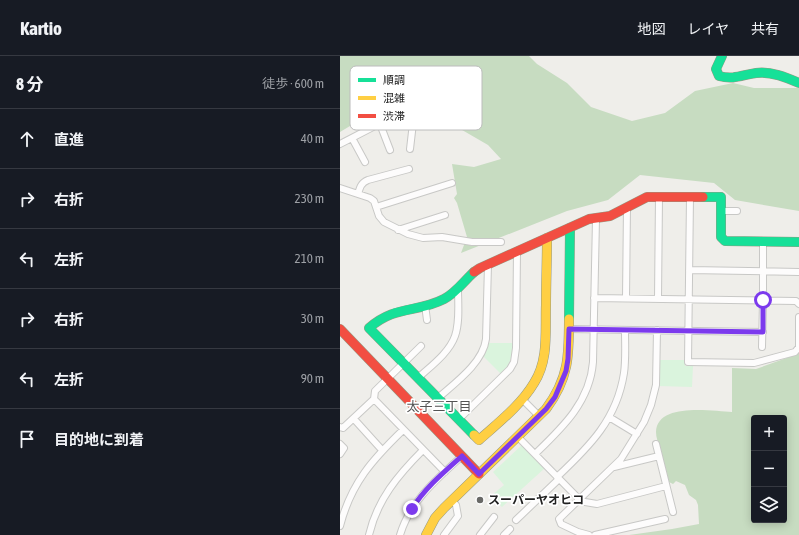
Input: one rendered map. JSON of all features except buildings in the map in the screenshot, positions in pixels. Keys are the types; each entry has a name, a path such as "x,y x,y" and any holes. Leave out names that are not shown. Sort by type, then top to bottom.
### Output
{"street":[{"path":"722,56 716,69 719,76 733,79 756,73 769,73 783,76 799,83"},
{"path":"340,144 368,130"},
{"path":"382,130 390,150"},
{"path":"410,149 411,130"},
{"path":"352,138 365,162"},
{"path":"358,194 363,182 409,169"},
{"path":"376,207 452,183"},
{"path":"340,188 370,198 374,201 379,216 384,222 398,230 427,238 442,237 472,242 501,242"},
{"path":"547,238 544,362 536,383 532,389 479,440 369,328 377,320 390,314 444,299 458,288 473,272 588,219 610,216 647,197 721,197 720,237 725,241 799,242"},
{"path":"658,299 659,197"},
{"path":"690,197 688,362 754,363 795,352 799,347 799,317"},
{"path":"626,298 627,207"},
{"path":"721,211 737,211"},
{"path":"398,230 445,216"},
{"path":"535,454 566,423 585,395 593,368 596,218"},
{"path":"430,533 439,514 452,500 551,403 564,378 568,359 570,228"},
{"path":"763,242 763,290"},
{"path":"459,419 506,374 514,362 516,348 518,251"},
{"path":"438,398 476,362 484,348 486,339 488,265"},
{"path":"689,270 799,272"},
{"path":"418,378 449,348 455,336 457,324 458,288"},
{"path":"594,298 763,300 796,301 799,304"},
{"path":"762,346 763,300"},
{"path":"425,305 428,320"},
{"path":"340,329 479,474"},
{"path":"569,329 763,332"},
{"path":"516,520 587,449 609,417 623,380 626,330"},
{"path":"589,535 578,532 561,524 559,519 621,459 648,413 656,385 657,330"},
{"path":"341,429 354,419 374,399 375,391 420,346"},
{"path":"522,398 539,416"},
{"path":"374,399 445,472"},
{"path":"609,417 637,434"},
{"path":"354,419 382,450"},
{"path":"340,526 348,500 354,488 382,450 404,430"},
{"path":"518,436 579,499 586,502 597,504 666,486"},
{"path":"340,444 344,448 340,454"},
{"path":"656,444 673,512"},
{"path":"369,535 375,516 387,492 401,473 423,450"},
{"path":"400,535 406,519 415,503 462,456"},
{"path":"612,468 659,456"},
{"path":"444,535 458,516 456,505 452,500"},
{"path":"480,535 494,517"},
{"path":"595,535 665,519"},
{"path":"504,535 510,529"}],"green space":[{"path":"340,56 529,56 537,64 567,83 591,107 632,121 665,113 695,91 733,83 754,88 799,88 799,211 735,200 714,183 640,175 608,200 567,211 461,253 467,237 457,203 454,198 457,194 452,164 474,167 501,159 488,145 462,130 482,130 482,66 350,66 350,126 340,132"},
{"path":"488,343 513,343 510,360 507,367 501,374 483,356"},
{"path":"799,351 799,535 629,535 699,524 698,505 696,500 689,495 685,485 676,481 673,484 667,481 660,447 656,436 659,422 665,416 675,412 687,410 732,412 732,368 756,369 795,355"},
{"path":"660,360 685,360 685,366 693,366 692,387 658,386"},
{"path":"523,444 545,468 502,507 491,496 504,485 493,472"}],"traffic: fast":[{"path":"722,56 716,69 719,76 734,77 756,73 767,73 784,77 799,83"},
{"path":"703,197 721,197 721,237 725,241 799,242"},
{"path":"569,319 570,228"},
{"path":"474,272 456,290 444,299 425,306 397,312 369,328 474,435"}],"traffic: slow":[{"path":"474,435 479,440 509,413 523,399 539,374 544,355 546,335 547,238"},
{"path":"426,535 435,518 444,508 546,409 554,398 563,377 568,356 569,319"}],"traffic: jam":[{"path":"474,272 589,219 610,216 647,197 703,197"},
{"path":"340,329 479,474"}],"place":[{"name":"スーパーヤオヒコ","path":"480,500"}],"district":[{"name":"太子三丁目","path":"439,406"}],"route":[{"path":"412,509 415,503 429,488 462,456 479,474 546,409 558,391 564,378 568,359 569,329 763,332 763,300"}]}
